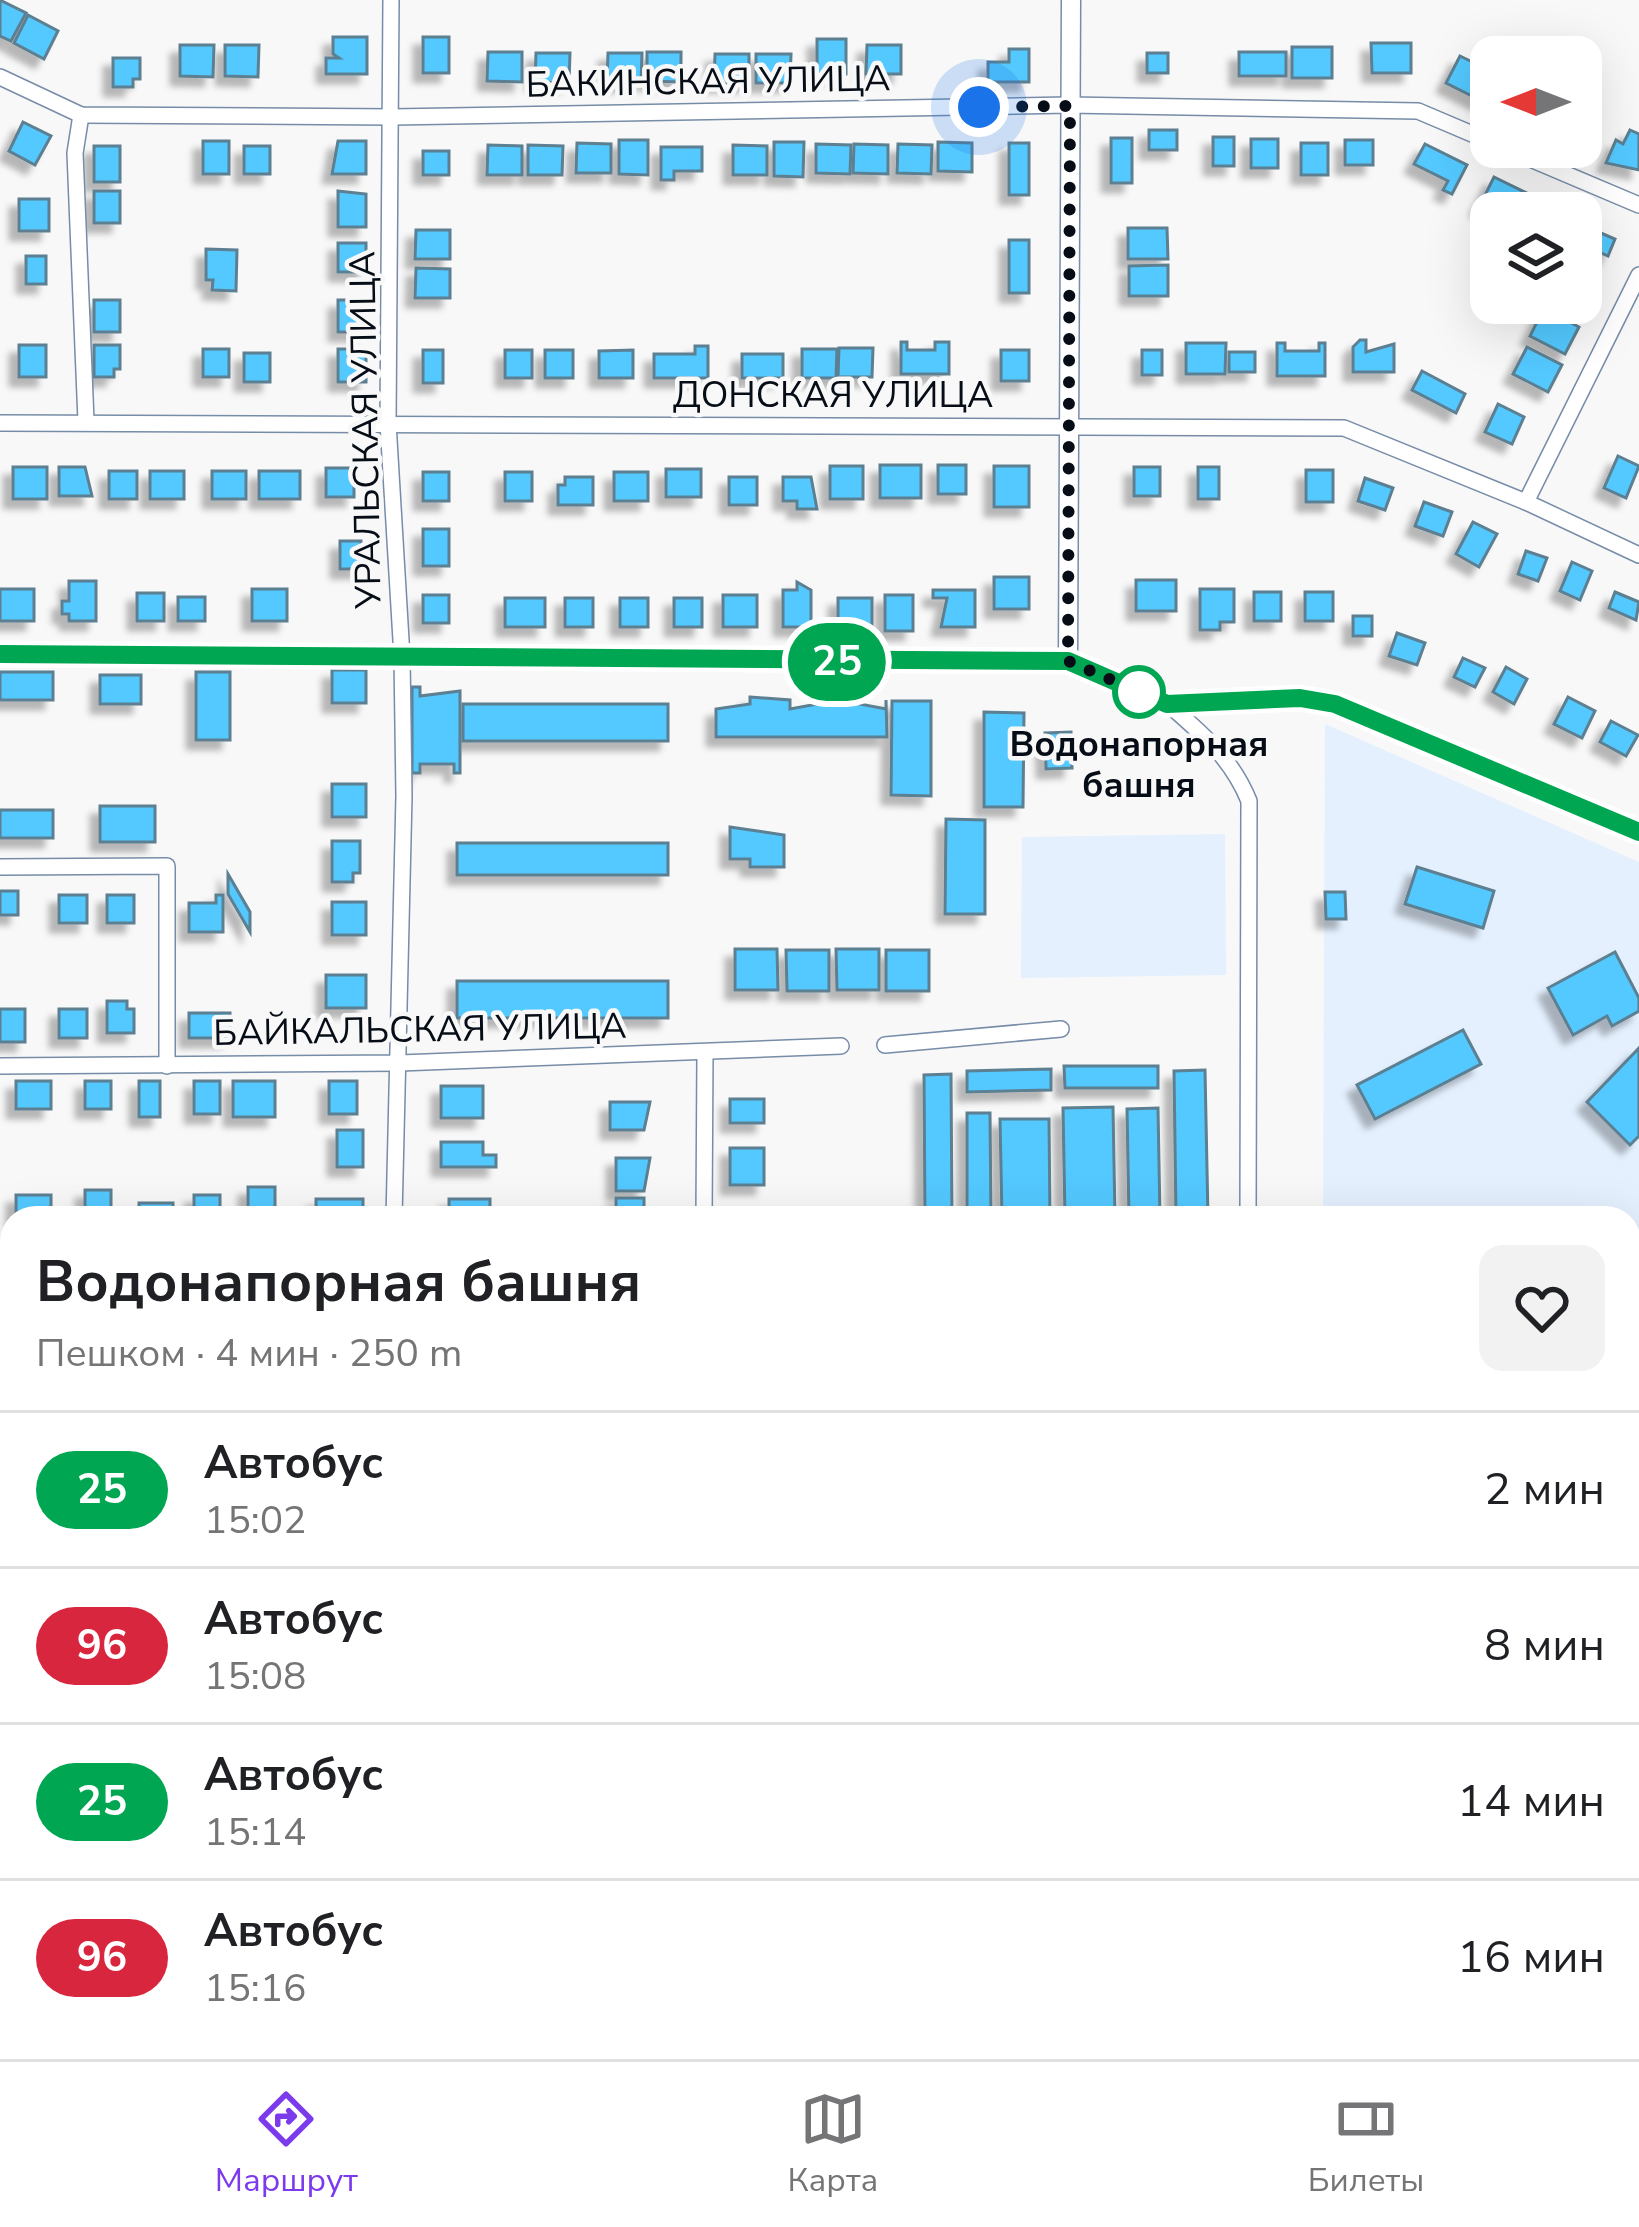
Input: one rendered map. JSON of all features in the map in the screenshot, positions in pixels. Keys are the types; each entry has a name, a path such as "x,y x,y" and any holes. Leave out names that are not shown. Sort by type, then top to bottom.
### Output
{"street":[{"name":"УРАЛЬСКАЯ УЛИЦА","path":"392,0 388,423 402,657 394,1206"},
{"path":"1068,661 1071,0"},
{"name":"БАКИНСКАЯ УЛИЦА","path":"0,76 82,115 393,117 1070,106 1418,111 1470,133"},
{"path":"82,115 75,153 86,422"},
{"path":"1552,168 1639,205"},
{"path":"1526,502 1639,275"},
{"name":"ДОНСКАЯ УЛИЦА","path":"0,423 1344,428 1526,502 1639,555"},
{"path":"0,654 1068,661 1167,704 1216,745 1236,770 1250,801 1248,1206"},
{"path":"1167,704 1300,698 1335,704 1639,832"},
{"path":"0,867 166,866 167,1066"},
{"path":"886,1045 1061,1028"},
{"name":"БАЙКАЛЬСКАЯ УЛИЦА","path":"0,1066 400,1063 841,1046"},
{"path":"704,1206 705,1052"}],"shaded area":[{"path":"1325,724 1639,862 1639,1206 1323,1206"},
{"path":"1225,834 1226,975 1021,978 1022,837"}],"building":[{"path":"0,0 26,13 11,41 0,36"},
{"path":"28,15 58,31 44,59 14,43"},
{"path":"333,37 367,37 367,74 326,74 326,58 339,58 333,54"},
{"path":"423,37 449,37 449,73 423,73"},
{"path":"817,39 846,39 846,74 817,74"},
{"path":"1371,43 1411,43 1411,73 1372,73"},
{"path":"180,45 214,45 213,77 180,76"},
{"path":"225,45 259,45 258,77 225,76"},
{"path":"867,45 901,45 901,74 866,74"},
{"path":"1292,47 1332,47 1332,78 1292,78"},
{"path":"1009,49 1029,49 1029,82 988,82 988,62 1009,62"},
{"path":"488,52 522,52 522,82 487,81"},
{"path":"647,52 681,52 681,82 647,81"},
{"path":"1239,52 1286,52 1286,76 1239,76"},
{"path":"536,53 570,53 569,83 535,82"},
{"path":"608,53 642,53 641,83 607,82"},
{"path":"1147,53 1168,53 1168,73 1147,73"},
{"path":"715,54 749,54 749,83 714,83"},
{"path":"756,54 791,54 790,83 756,83"},
{"path":"1460,56 1470,61 1470,95 1446,83"},
{"path":"113,58 140,58 140,79 133,79 133,87 113,87"},
{"path":"23,122 51,136 35,165 9,151"},
{"path":"1149,130 1177,130 1177,150 1149,150"},
{"path":"1630,130 1639,134 1639,170 1606,163 1616,140 1623,144"},
{"path":"1213,137 1234,137 1234,166 1213,166"},
{"path":"1111,138 1132,138 1132,183 1111,183"},
{"path":"1251,139 1278,139 1278,168 1251,168"},
{"path":"619,140 648,140 648,175 619,174"},
{"path":"1345,140 1373,140 1373,165 1345,165"},
{"path":"203,141 229,141 229,174 203,174"},
{"path":"338,141 366,141 366,174 332,174"},
{"path":"774,142 804,142 803,177 774,176"},
{"path":"938,142 972,143 972,172 938,171"},
{"path":"577,143 611,144 611,173 576,173"},
{"path":"1009,143 1029,143 1029,195 1009,195"},
{"path":"1301,143 1328,143 1328,175 1301,175"},
{"path":"816,144 851,145 850,174 816,173"},
{"path":"854,144 888,145 888,174 853,173"},
{"path":"898,144 932,145 931,174 897,173"},
{"path":"1425,144 1467,165 1452,194 1443,190 1448,181 1414,164"},
{"path":"488,145 522,146 522,175 487,175"},
{"path":"528,145 563,146 562,175 528,175"},
{"path":"733,145 767,146 767,175 733,175"},
{"path":"94,146 120,146 120,182 94,182"},
{"path":"244,146 270,146 270,174 244,174"},
{"path":"661,147 702,147 702,171 674,171 674,180 661,180"},
{"path":"423,151 449,151 449,175 423,175"},
{"path":"1494,177 1525,192 1486,192"},
{"path":"94,191 120,191 120,223 94,223"},
{"path":"338,191 366,194 366,227 338,227"},
{"path":"19,199 49,199 49,231 19,231"},
{"path":"1128,228 1167,228 1168,259 1128,259"},
{"path":"416,230 450,230 450,259 415,259"},
{"path":"1602,233 1615,239 1608,256 1602,253"},
{"path":"1009,240 1029,240 1029,293 1009,293"},
{"path":"338,243 366,243 366,272 338,272"},
{"path":"206,249 237,250 236,291 212,290 213,280 206,280"},
{"path":"26,256 46,256 46,284 26,284"},
{"path":"1168,265 1168,296 1129,296 1129,266"},
{"path":"416,268 450,269 450,298 415,298"},
{"path":"94,300 120,300 120,332 94,332"},
{"path":"338,300 366,300 366,332 338,332"},
{"path":"1536,324 1579,327 1565,354 1530,336"},
{"path":"1366,340 1366,352 1394,344 1394,372 1353,372 1353,347"},
{"path":"901,342 907,342 907,350 935,350 935,342 949,342 949,374 901,374"},
{"path":"1186,343 1226,343 1225,374 1186,374"},
{"path":"1277,343 1285,343 1285,351 1319,351 1319,343 1325,343 1325,376 1277,376"},
{"path":"19,345 46,345 46,377 19,377"},
{"path":"94,345 120,345 120,369 114,369 114,377 94,377"},
{"path":"695,346 708,346 708,378 654,378 654,354 695,354"},
{"path":"1527,347 1562,365 1548,392 1513,374"},
{"path":"839,348 873,348 872,377 838,377"},
{"path":"203,349 229,349 229,377 203,377"},
{"path":"338,349 366,349 366,382 338,382"},
{"path":"802,349 837,349 836,378 802,378"},
{"path":"423,350 443,350 443,383 423,383"},
{"path":"505,350 532,350 532,378 505,378"},
{"path":"545,350 573,350 573,378 545,378"},
{"path":"633,350 633,378 599,378 599,351"},
{"path":"1001,350 1029,350 1029,381 1001,381"},
{"path":"1142,350 1162,350 1162,375 1142,375"},
{"path":"1229,352 1255,352 1255,372 1229,372"},
{"path":"244,353 270,353 270,382 244,382"},
{"path":"742,354 783,354 783,378 742,378"},
{"path":"1422,371 1465,394 1456,413 1412,390"},
{"path":"1498,404 1524,417 1512,444 1485,432"},
{"path":"1618,456 1639,466 1626,498 1604,488"},
{"path":"880,465 921,465 921,498 880,498"},
{"path":"938,465 966,465 966,494 938,494"},
{"path":"830,466 863,466 863,499 830,499"},
{"path":"994,466 1029,466 1029,507 994,507"},
{"path":"13,467 47,467 47,499 13,499"},
{"path":"59,467 85,467 92,496 59,496"},
{"path":"1134,467 1160,467 1160,496 1134,496"},
{"path":"1198,467 1219,467 1219,499 1198,499"},
{"path":"326,468 354,468 354,497 326,497"},
{"path":"666,469 701,469 701,497 666,497"},
{"path":"1306,470 1333,470 1333,502 1306,502"},
{"path":"109,471 137,471 137,499 109,499"},
{"path":"150,471 184,471 184,499 150,499"},
{"path":"212,471 246,471 246,499 212,499"},
{"path":"259,471 300,471 300,499 259,499"},
{"path":"423,472 449,472 449,501 423,501"},
{"path":"505,472 532,472 532,501 505,501"},
{"path":"614,472 648,472 648,501 614,501"},
{"path":"565,477 593,477 593,505 558,505 558,485 565,485"},
{"path":"729,477 757,477 757,505 729,505"},
{"path":"783,477 811,477 817,509 797,509 797,501 783,501"},
{"path":"1365,478 1393,488 1385,510 1358,501"},
{"path":"1424,502 1452,512 1443,536 1415,526"},
{"path":"1473,522 1497,534 1479,567 1456,554"},
{"path":"423,529 449,529 449,566 423,566"},
{"path":"340,541 361,541 361,569 340,569"},
{"path":"1526,551 1547,558 1538,581 1518,574"},
{"path":"1572,562 1592,571 1580,600 1560,591"},
{"path":"994,577 1029,577 1029,609 994,609"},
{"path":"1136,580 1176,580 1176,611 1136,611"},
{"path":"69,581 96,581 96,621 69,621 69,614 62,614 62,601 69,601"},
{"path":"797,582 811,590 811,627 783,627 783,590 797,590"},
{"path":"0,589 34,589 34,621 0,621"},
{"path":"252,589 287,589 287,621 252,621"},
{"path":"1200,589 1234,589 1234,622 1220,622 1220,630 1200,630"},
{"path":"933,590 975,590 975,627 941,627 947,598 933,598"},
{"path":"1254,592 1281,592 1281,621 1254,621"},
{"path":"1305,592 1333,592 1333,621 1305,621"},
{"path":"1615,592 1639,602 1636,620 1609,608"},
{"path":"137,593 164,593 164,621 137,621"},
{"path":"423,595 449,595 449,623 423,623"},
{"path":"723,595 757,595 757,627 723,627"},
{"path":"885,595 913,595 913,631 885,631"},
{"path":"178,597 205,597 205,621 178,621"},
{"path":"505,598 545,598 545,627 505,627"},
{"path":"565,598 593,598 593,627 565,627"},
{"path":"620,598 648,598 648,627 620,627"},
{"path":"674,598 702,598 702,627 674,627"},
{"path":"838,598 872,598 872,627 838,627"},
{"path":"1353,616 1372,616 1372,636 1353,636"},
{"path":"1397,633 1425,643 1417,665 1389,656"},
{"path":"1463,658 1485,668 1475,687 1454,677"},
{"path":"1506,667 1527,679 1514,704 1493,692"},
{"path":"332,670 366,670 366,703 332,703"},
{"path":"0,672 53,672 53,700 0,700"},
{"path":"196,672 230,672 230,740 196,740"},
{"path":"100,675 141,675 141,704 100,704"},
{"path":"412,687 420,687 420,696 460,691 460,773 454,773 454,764 420,764 420,773 412,773"},
{"path":"750,697 790,700 790,709 839,700 886,709 886,700 887,737 716,737 716,709 750,704"},
{"path":"1568,697 1595,711 1582,738 1554,724"},
{"path":"892,701 931,701 931,796 891,795"},
{"path":"463,704 668,704 668,741 463,741"},
{"path":"984,712 1024,713 1023,807 984,807"},
{"path":"1611,721 1638,735 1626,756 1600,742"},
{"path":"1071,732 1072,768 1046,769 1045,733"},
{"path":"332,784 366,784 366,817 332,817"},
{"path":"100,806 155,806 155,842 100,842"},
{"path":"0,810 53,810 53,838 0,838"},
{"path":"946,819 985,820 985,914 945,914"},
{"path":"730,827 784,835 784,867 750,867 750,859 730,859"},
{"path":"332,841 360,841 360,873 353,873 353,882 332,882"},
{"path":"457,843 668,843 668,875 457,875"},
{"path":"1417,867 1494,891 1483,928 1405,904"},
{"path":"228,874 250,912 250,932 228,894"},
{"path":"0,891 18,891 18,915 0,915"},
{"path":"1325,892 1345,892 1346,919 1326,919"},
{"path":"59,895 87,895 87,923 59,923"},
{"path":"107,895 134,895 134,923 107,923"},
{"path":"216,895 223,895 223,932 189,932 189,903 216,903"},
{"path":"332,902 366,902 366,935 332,935"},
{"path":"735,949 777,949 778,990 735,990"},
{"path":"836,949 879,949 879,990 837,990"},
{"path":"786,950 829,950 829,991 787,991"},
{"path":"886,950 929,950 929,991 886,991"},
{"path":"1615,952 1639,998 1639,1011 1612,1026 1607,1016 1573,1035 1548,988"},
{"path":"326,975 366,975 366,1008 326,1008"},
{"path":"457,981 668,981 668,1018 457,1018"},
{"path":"107,1001 127,1001 127,1009 134,1009 134,1033 107,1033"},
{"path":"0,1009 25,1009 25,1042 0,1042"},
{"path":"59,1009 87,1009 87,1038 59,1038"},
{"path":"189,1013 230,1013 230,1038 189,1038"},
{"path":"1463,1030 1481,1064 1375,1119 1357,1085"},
{"path":"1639,1048 1639,1136 1630,1145 1587,1102"},
{"path":"1064,1066 1158,1066 1158,1088 1065,1088"},
{"path":"1051,1069 1051,1090 967,1092 967,1071"},
{"path":"1205,1070 1208,1206 1176,1206 1174,1071"},
{"path":"951,1074 952,1206 925,1206 924,1075"},
{"path":"16,1081 51,1081 51,1109 16,1109"},
{"path":"85,1081 111,1081 111,1109 85,1109"},
{"path":"139,1081 160,1081 160,1117 139,1117"},
{"path":"194,1081 220,1081 220,1114 194,1114"},
{"path":"233,1081 275,1081 275,1117 233,1117"},
{"path":"329,1081 357,1081 357,1114 329,1114"},
{"path":"441,1086 483,1086 483,1118 441,1118"},
{"path":"730,1099 764,1099 764,1123 730,1123"},
{"path":"610,1102 650,1102 644,1130 610,1130"},
{"path":"1113,1107 1115,1206 1065,1206 1063,1108"},
{"path":"1158,1108 1160,1206 1129,1206 1127,1109"},
{"path":"967,1113 990,1113 991,1206 967,1206"},
{"path":"1000,1119 1049,1119 1050,1206 1002,1206"},
{"path":"337,1130 363,1130 363,1167 337,1167"},
{"path":"441,1142 483,1142 483,1155 496,1155 496,1167 441,1167"},
{"path":"730,1148 764,1148 764,1185 730,1185"},
{"path":"616,1158 650,1158 644,1191 616,1191"},
{"path":"248,1187 275,1187 275,1206 248,1206"},
{"path":"85,1190 111,1190 111,1206 85,1206"},
{"path":"16,1195 51,1195 51,1206 16,1206"},
{"path":"194,1195 220,1195 220,1206 194,1206"},
{"path":"616,1198 644,1198 644,1206 616,1206"},
{"path":"316,1199 363,1199 363,1206 316,1206"},
{"path":"449,1199 490,1199 490,1206 449,1206"},
{"path":"139,1203 173,1203 173,1206"}],"bus line":[{"name":"25","path":"0,654 1068,661 1167,704 1300,698 1335,704 1639,832"}],"place":[{"name":"Водонапорная башня","path":"1139,692"}],"route":[{"path":"979,107 1070,106 1068,661 1139,692"}]}
